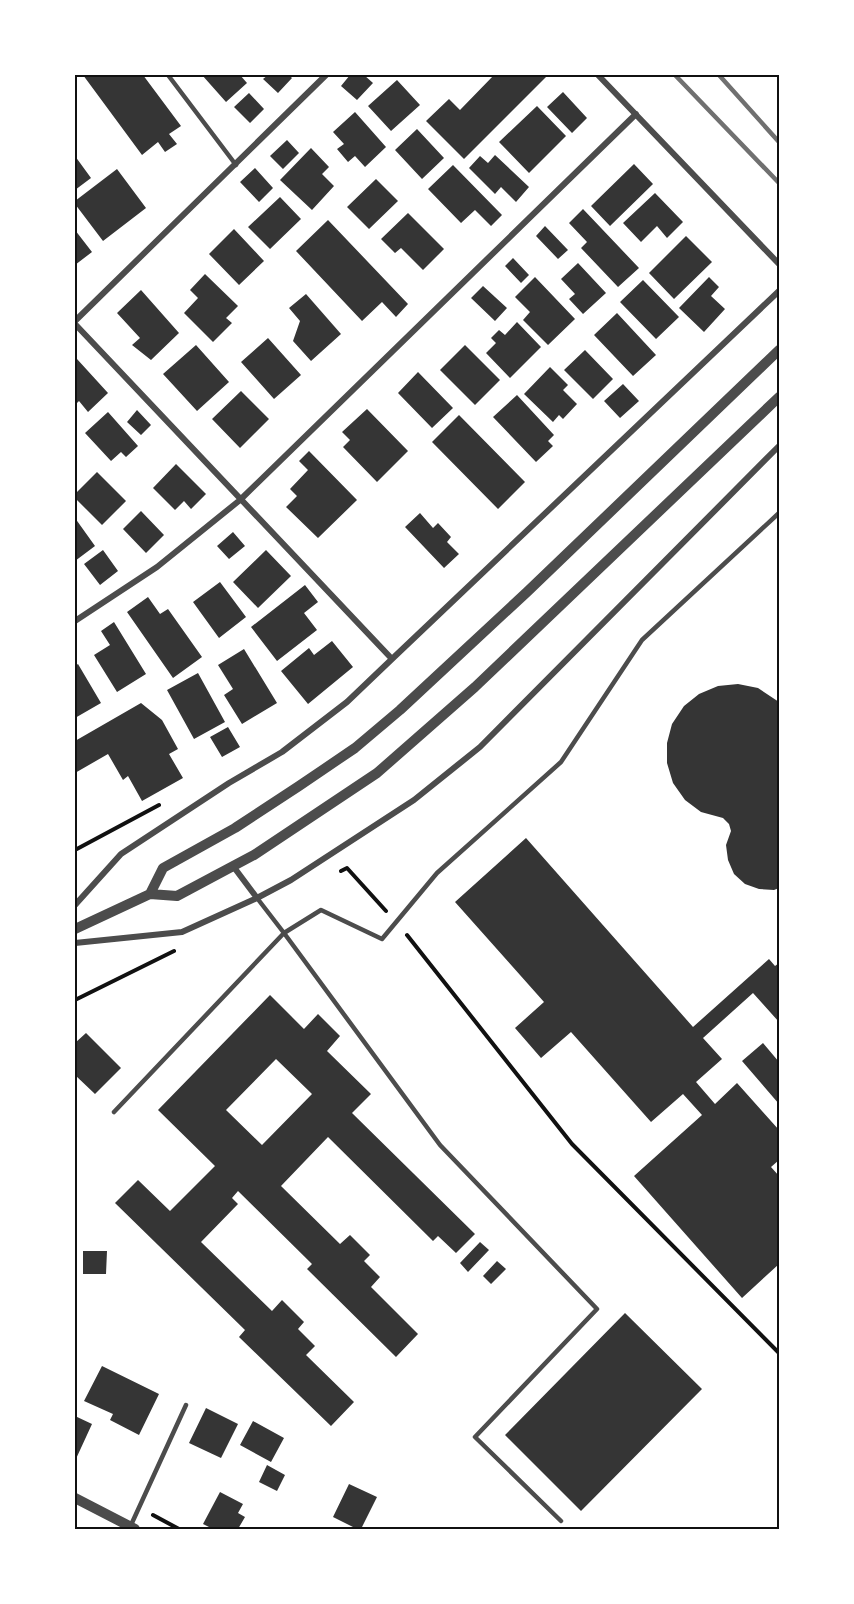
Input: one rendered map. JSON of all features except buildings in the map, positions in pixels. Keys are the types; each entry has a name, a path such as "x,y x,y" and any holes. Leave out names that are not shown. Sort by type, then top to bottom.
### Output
{"street":[{"path":"326,75 75,323 392,659"},
{"path":"598,75 779,264"},
{"path":"75,621 157,567 240,500 636,114"},
{"path":"75,905 121,854 229,783 282,752 347,702 779,291"},
{"path":"150,894 163,868 262,811 355,748 400,710 503,616 779,350"},
{"path":"75,929 150,894 177,896 278,840 377,773 421,736 549,618 779,397"},
{"path":"75,943 182,932 291,880 414,800 480,747 779,446"},
{"path":"233,867 257,898"},
{"path":"75,1498 133,1528"}],"lane":[{"path":"168,75 236,165"},
{"path":"114,1112 284,933 321,910 382,939 437,873 561,762 642,640 779,513"},
{"path":"257,898 440,1145 597,1309 475,1437 561,1521"},
{"path":"133,1528 186,1405"}],"path":[{"path":"338,873 347,868 396,922 572,1144 779,1353"}],"railway":[{"path":"675,75 779,183"},
{"path":"719,75 779,142"}]}
